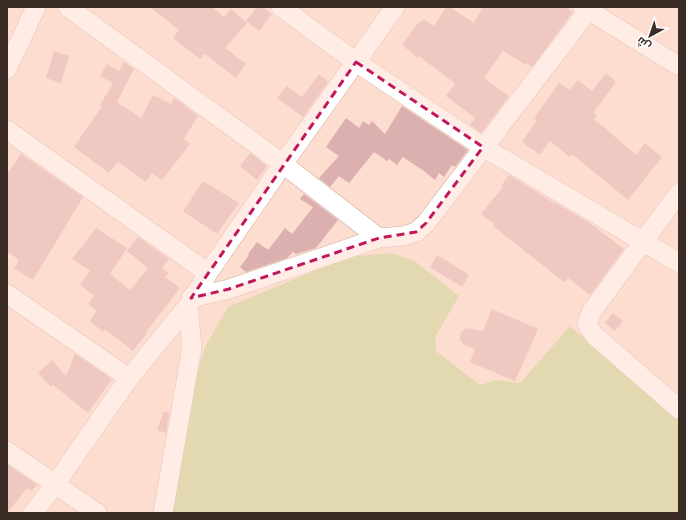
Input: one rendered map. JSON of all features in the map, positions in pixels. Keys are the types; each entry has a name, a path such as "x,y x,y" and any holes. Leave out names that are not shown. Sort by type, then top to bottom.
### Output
{"street":[{"path":"7,69 36,7"},
{"path":"68,7 283,164 379,238"},
{"path":"281,7 356,62 483,147 679,263"},
{"path":"33,513 56,483 129,378 190,302 208,273 283,164 394,7"},
{"path":"190,302 379,238 402,236 416,232 426,223 587,8 679,66"},
{"path":"7,130 208,273"},
{"path":"679,193 592,311 587,324 594,335 679,409"},
{"path":"7,294 129,378"},
{"path":"163,513 192,348 190,302"},
{"path":"7,451 56,483 97,513"}],"highlighted area":[{"path":"356,62 483,147 426,223 416,232 379,238 229,289 191,298"}],"green space":[{"path":"392,253 416,262 459,296 435,337 436,351 480,385 496,380 520,383 570,326 679,420 679,513 172,513 187,408 205,347 228,307 347,257"}],"building":[{"path":"150,7 212,7 224,17 231,9 247,23 225,48 246,64 236,78 205,54 200,59 173,38 179,30"},
{"path":"257,7 263,7 272,14 259,31 246,21"},
{"path":"446,7 450,7 474,23 483,7 567,7 573,12 532,67 503,51 484,78 509,96 481,133 470,125 475,118 446,96 455,84 419,56 418,58 402,45 418,23 424,20 434,26"},
{"path":"54,51 69,56 61,83 46,78"},
{"path":"124,62 134,69 117,102 141,118 153,95 171,104 174,98 198,116 184,139 190,144 162,180 152,173 146,182 118,162 109,173 74,147 102,106 100,105 113,83 100,76 107,64 119,71"},
{"path":"606,73 616,82 593,113 597,115 594,120 607,129 636,155 645,143 662,157 628,200 572,154 570,157 550,141 540,155 522,142 537,120 534,118 559,83 570,90 578,80 592,91"},
{"path":"319,74 328,82 303,117 277,98 287,86 302,97"},
{"path":"402,106 468,150 455,167 452,165 444,177 439,173 435,180 403,157 397,165 389,159 387,161 374,152 349,183 339,176 330,187 319,178 339,156 326,147 346,118 359,128 363,121 369,125 372,121 385,134"},
{"path":"250,153 267,166 257,180 240,166"},
{"path":"21,154 83,197 33,280 14,268 19,260 7,251 7,174"},
{"path":"509,175 591,224 624,249 590,295 568,278 564,282 493,226 494,224 481,214 503,187 501,186"},
{"path":"203,181 239,203 217,234 183,211"},
{"path":"304,194 338,220 316,248 296,254 293,252 287,258 246,272 240,267 257,242 268,250 285,228 292,234 313,207 300,199"},
{"path":"96,228 127,248 110,274 130,290 148,268 127,251 138,237 169,259 162,268 169,273 165,277 180,288 133,351 105,329 103,332 90,321 97,311 88,304 94,296 80,285 90,271 72,259"},
{"path":"437,255 469,275 462,287 430,267"},
{"path":"492,309 538,329 515,381 470,362 475,349 464,345 460,340 461,332 466,328 483,331"},
{"path":"613,313 623,321 615,331 605,323"},
{"path":"75,354 112,379 88,413 53,385 51,387 38,373 52,360 66,376"},
{"path":"164,411 169,413 166,433 157,430"},
{"path":"7,464 37,485 32,491 27,488 7,513"}]}
